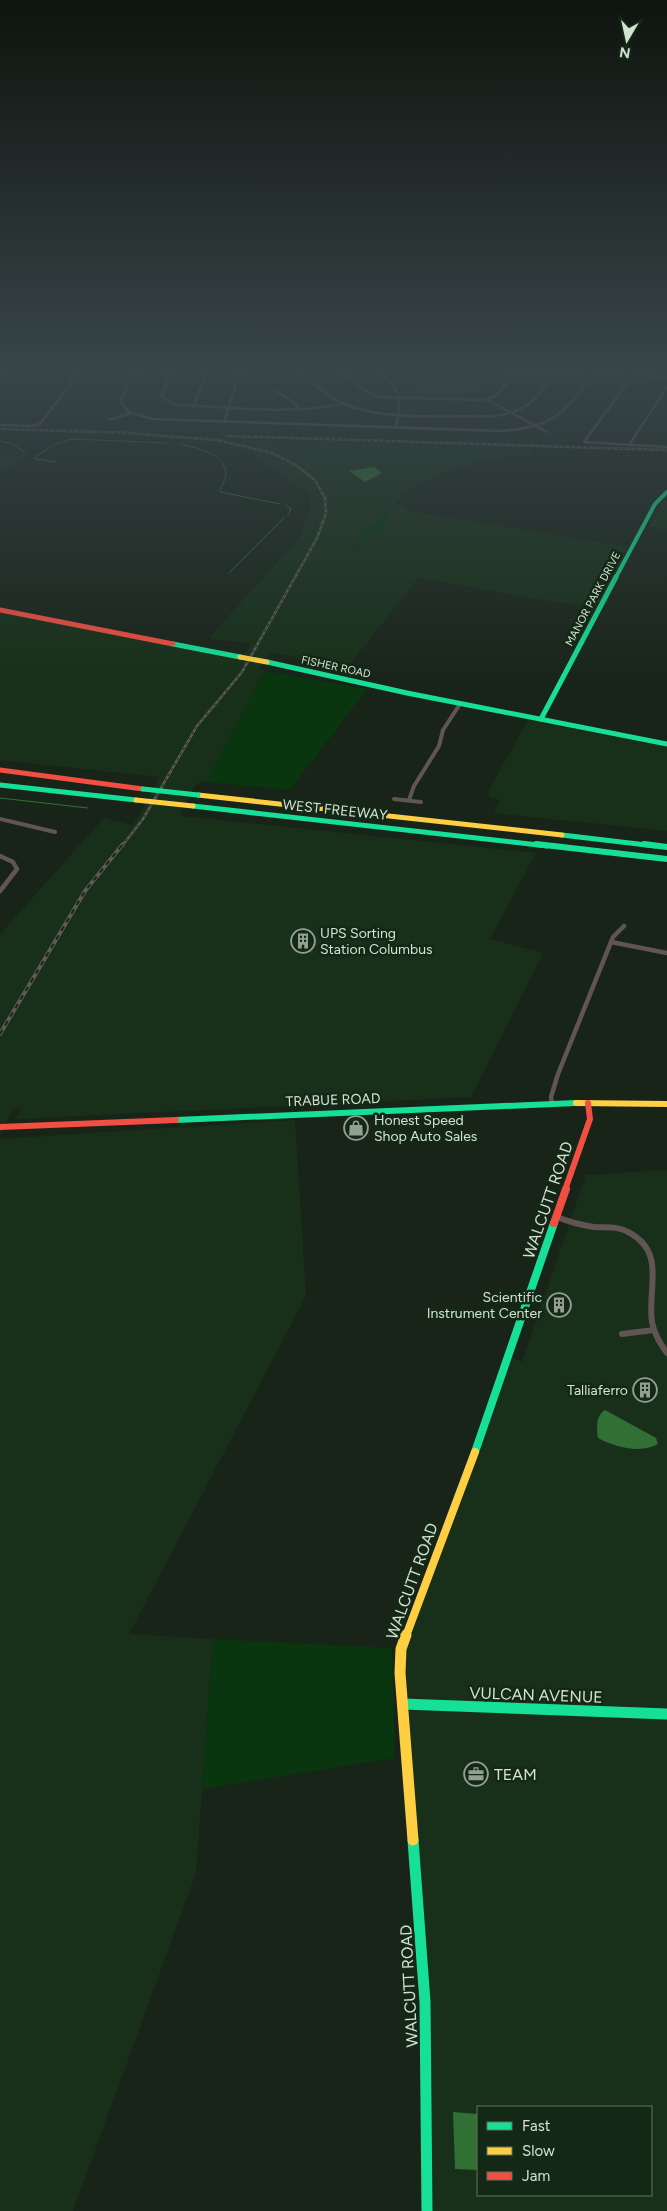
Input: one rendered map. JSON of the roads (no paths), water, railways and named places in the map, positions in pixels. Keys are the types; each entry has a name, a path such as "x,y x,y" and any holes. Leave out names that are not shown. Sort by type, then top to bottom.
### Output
{"main road":[{"name":"MANOR PARK DRIVE","path":"541,719 655,504 667,492"},
{"name":"FISHER ROAD","path":"0,610 267,662 460,704 667,744"},
{"path":"0,770 143,789"},
{"name":"WEST FREEWAY","path":"0,774 667,847"},
{"name":"WEST FREEWAY","path":"0,786 667,860"},
{"name":"WALCUTT ROAD","path":"427,2211 425,2002 400,1673 404,1638 480,1441 590,1119 588,1103"},
{"name":"TRABUE ROAD","path":"0,1127 552,1104 667,1104"},
{"name":"VULCAN AVENUE","path":"403,1704 667,1714"}],"street":[{"path":"409,800 414,786 439,746 443,730 460,704"},
{"path":"394,799 420,802"},
{"path":"0,819 55,832"},
{"path":"0,856 13,862 17,869 13,877 0,891"},
{"path":"552,1104 551,1097 558,1074 611,942 616,932 624,926"},
{"path":"611,942 667,953"},
{"path":"557,1217 588,1226 627,1231 649,1248 654,1263 652,1317 654,1330 667,1353"},
{"path":"622,1334 654,1330"}],"waterway":[{"path":"226,474 220,492 280,504"},
{"path":"286,505 291,509 288,515"},
{"path":"229,573 284,518"},
{"path":"0,798 88,808"}],"railway":[{"path":"122,846 143,819 197,726 242,672 317,538 326,513 325,498 315,480 307,474"},
{"path":"0,1034 85,891 123,844"}],"place":[{"name":"UPS Sorting Station Columbus","path":"303,941"},
{"name":"Honest Speed Shop Auto Sales","path":"356,1128"},
{"name":"Scientific Instrument Center","path":"559,1305"},
{"name":"Talliaferro","path":"645,1390"},
{"name":"TEAM","path":"476,1774"}]}
